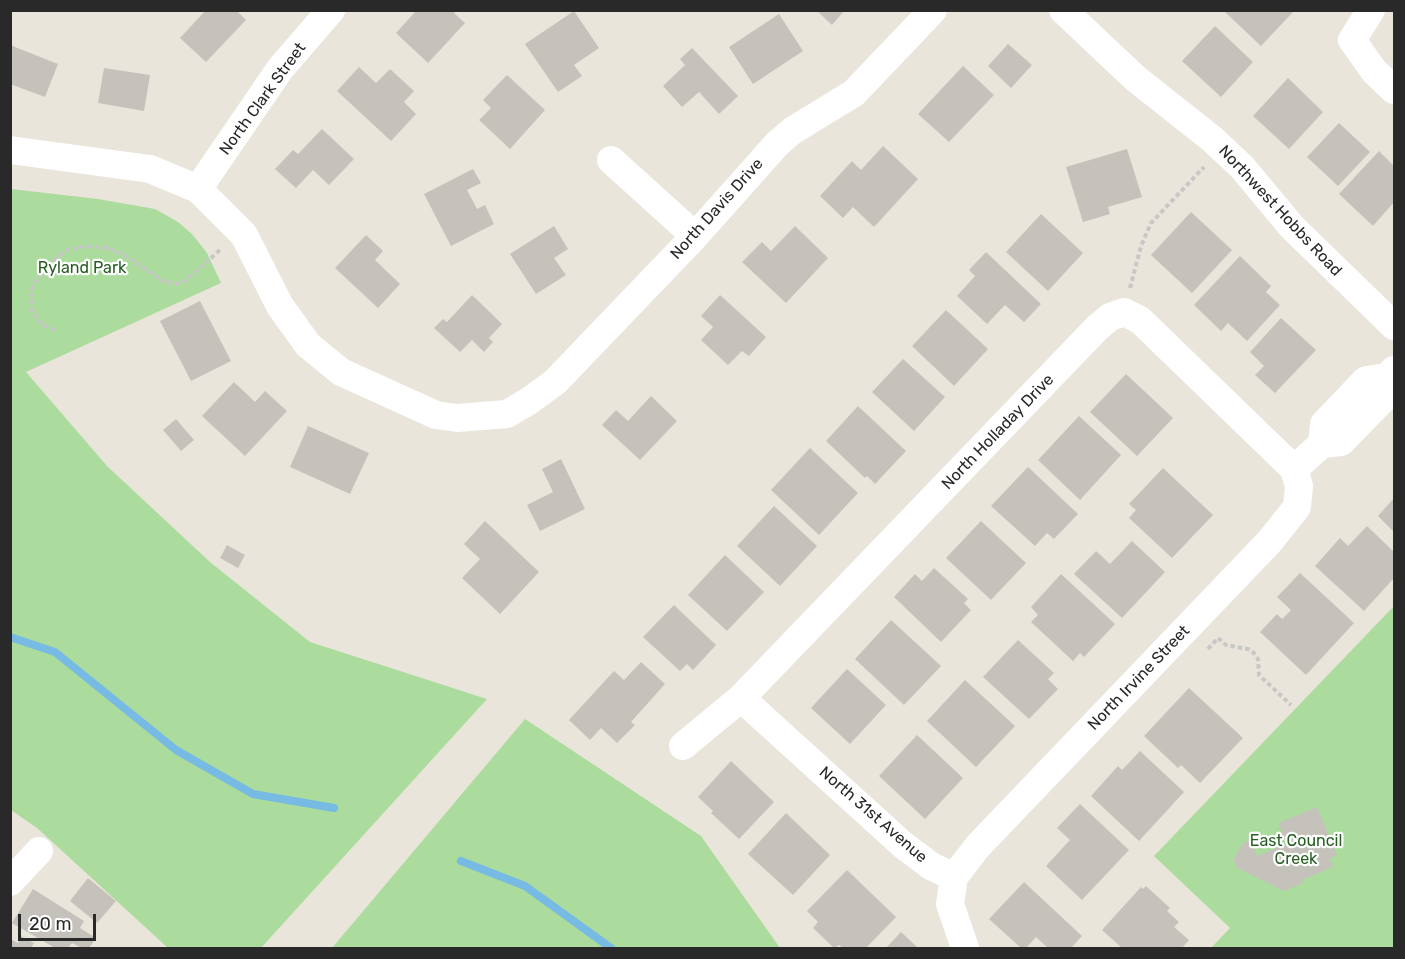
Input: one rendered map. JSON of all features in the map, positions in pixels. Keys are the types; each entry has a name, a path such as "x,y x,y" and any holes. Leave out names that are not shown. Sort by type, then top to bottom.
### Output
{"street":[{"name":"North Clark Street","path":"198,189 280,69 331,10"},
{"name":"North Davis Drive","path":"240,231 280,306 308,345 341,372 436,415 457,418 507,414 555,382 695,236 777,144 792,131 854,93 933,10"},
{"name":"Northwest Hobbs Road","path":"1063,10 1161,100 1222,149 1249,175 1286,220 1314,249 1395,326"},
{"path":"1371,10 1352,40 1374,71 1395,90"},
{"path":"10,150 150,168 198,189 240,231"},
{"path":"611,160 695,236"},
{"path":"1124,312 1140,320 1294,469 1322,444 1341,442 1383,399 1391,374"},
{"name":"North Holladay Drive","path":"683,746 741,698 1097,328 1110,317 1124,312"},
{"name":"North Irvine Street","path":"954,877 978,846 1033,787 1270,542 1297,507 1299,486 1294,469"},
{"name":"North 31st Avenue","path":"741,698 903,844 931,866 954,877"},
{"path":"10,882 39,851"},
{"path":"954,877 950,904 965,948"}],"path":[{"path":"1124,312 1141,246 1151,223 1222,149"},
{"path":"54,330 37,319 31,310 30,301 35,282 60,255 77,247 108,248 126,256 163,281 177,284 194,274 240,231"},
{"path":"1204,653 1218,638 1226,645 1248,649 1258,658 1259,675 1291,705"}],"green space":[{"name":"Ryland Park","path":"11,189 98,199 155,209 178,222 192,234 207,253 221,283 26,372 107,466 210,562 310,642 487,699 261,948 168,948 37,828 11,810"},
{"name":"East Council Creek","path":"1394,606 1394,948 1211,948 1230,928 1154,856"},
{"path":"525,719 701,836 780,948 332,948"}],"building":[{"path":"206,10 236,10 246,20 206,62 180,38"},
{"path":"414,10 457,10 454,13 465,23 428,63 396,33 415,12"},
{"path":"816,10 845,10 832,25"},
{"path":"1227,10 1292,10 1293,12 1261,46 1225,12"},
{"path":"574,11 599,48 574,65 582,76 558,92 525,44"},
{"path":"779,14 803,51 753,84 729,47"},
{"path":"1215,26 1253,62 1221,97 1182,61"},
{"path":"1008,44 1032,65 1011,88 988,66"},
{"path":"10,45 58,64 45,97 10,84"},
{"path":"692,48 738,96 719,114 699,92 682,107 663,86 685,65 680,59"},
{"path":"963,66 994,95 949,142 918,114"},
{"path":"359,67 376,83 390,69 414,91 404,102 416,114 391,141 337,91"},
{"path":"104,68 150,75 144,111 98,103"},
{"path":"507,75 545,110 510,149 479,120 491,108 483,100"},
{"path":"1288,78 1323,112 1289,149 1253,116"},
{"path":"1339,123 1370,152 1338,186 1307,157"},
{"path":"322,129 354,159 329,185 313,170 296,188 275,169 293,150 298,154"},
{"path":"883,146 918,179 874,227 853,207 843,218 820,196 852,161 861,170"},
{"path":"1127,149 1142,197 1108,207 1110,214 1083,222 1066,167"},
{"path":"1379,151 1394,166 1394,202 1373,226 1339,194"},
{"path":"473,169 481,183 467,190 477,209 485,205 494,224 451,246 424,194"},
{"path":"1191,212 1232,250 1192,293 1151,255"},
{"path":"1041,214 1083,253 1048,291 1006,252"},
{"path":"554,226 568,249 554,258 566,275 536,294 510,254"},
{"path":"795,226 828,258 786,303 742,262 762,242 771,251"},
{"path":"366,235 383,251 375,260 400,284 378,308 335,268"},
{"path":"986,252 1041,304 1024,322 1005,305 987,324 957,296 975,276 969,270"},
{"path":"1240,256 1271,286 1266,292 1280,305 1247,341 1228,323 1221,331 1194,305"},
{"path":"472,295 502,324 489,338 493,342 484,352 472,340 460,352 434,328 443,319 447,322"},
{"path":"720,295 766,337 749,356 742,351 728,365 701,340 713,327 701,316"},
{"path":"200,301 231,361 191,381 160,321"},
{"path":"946,310 988,349 954,386 912,346"},
{"path":"1281,318 1316,350 1275,393 1255,375 1264,366 1250,352"},
{"path":"903,359 945,397 914,431 872,392"},
{"path":"1126,374 1173,418 1137,456 1090,412"},
{"path":"234,382 255,402 265,391 287,411 245,456 202,416"},
{"path":"651,396 677,421 640,460 602,425 616,410 628,421"},
{"path":"858,406 906,451 875,484 867,476 865,478 826,441"},
{"path":"1079,416 1121,455 1080,500 1038,460"},
{"path":"176,419 194,440 181,451 163,430"},
{"path":"308,426 369,453 350,494 290,467"},
{"path":"810,448 858,493 819,535 771,490"},
{"path":"561,459 585,509 540,531 527,505 553,492 542,469"},
{"path":"1028,467 1078,514 1054,539 1047,533 1035,546 991,506"},
{"path":"1163,468 1213,515 1172,558 1129,518 1136,510 1129,504"},
{"path":"1394,498 1394,532 1378,516"},
{"path":"774,506 817,546 780,586 737,546"},
{"path":"485,521 539,572 500,614 462,578 480,559 464,544"},
{"path":"981,521 1026,563 991,600 946,558"},
{"path":"1367,526 1394,552 1394,578 1364,611 1315,566 1340,538 1348,546"},
{"path":"1132,541 1165,572 1122,618 1074,574 1096,551 1110,564"},
{"path":"227,545 245,555 238,568 220,558"},
{"path":"725,555 764,592 727,631 688,595"},
{"path":"934,568 968,599 964,603 971,610 941,642 894,597 915,574 922,581"},
{"path":"1300,573 1354,623 1306,675 1260,632 1277,614 1282,619 1291,610 1277,597"},
{"path":"1061,574 1115,624 1084,657 1080,653 1073,661 1031,622 1038,615 1031,607"},
{"path":"674,605 716,645 693,670 687,664 680,671 643,637"},
{"path":"891,620 941,666 904,705 855,659"},
{"path":"1018,640 1054,673 1048,679 1058,689 1029,719 983,677"},
{"path":"641,662 665,684 631,722 635,725 617,743 601,728 590,740 569,720 614,671 624,680"},
{"path":"847,669 886,705 850,744 811,708"},
{"path":"965,680 1015,726 976,767 927,721"},
{"path":"1189,688 1243,738 1200,783 1181,765 1178,768 1144,736"},
{"path":"917,735 963,778 925,819 879,776"},
{"path":"1140,751 1184,792 1139,841 1091,796 1118,766 1122,770"},
{"path":"731,761 774,802 739,839 711,813 713,811 698,797"},
{"path":"1080,804 1129,850 1082,900 1046,866 1070,840 1057,828"},
{"path":"1317,807 1337,855 1330,859 1333,867 1302,880 1303,883 1284,891 1237,868 1233,860 1243,843 1251,840 1257,856 1286,844 1278,823"},
{"path":"786,813 830,855 793,895 748,854"},
{"path":"847,870 896,917 866,948 843,948 839,945 834,948 813,928 818,922 807,911"},
{"path":"88,878 116,901 97,923 70,901"},
{"path":"1024,882 1082,936 1071,948 1048,948 1036,937 1026,948 1021,948 989,919"},
{"path":"1146,886 1170,908 1167,911 1179,922 1174,927 1189,940 1182,948 1122,948 1102,930 1141,887 1143,889"},
{"path":"33,889 84,921 80,928 96,938 89,948 82,948 72,943 68,948 55,948 12,923"},
{"path":"901,932 918,948 886,948"},
{"path":"21,936 34,943 31,948 10,948 10,939 18,943"}],"waterway":[{"path":"10,637 55,652 176,750 253,794 334,808"},
{"path":"461,861 525,886 611,948"}]}
